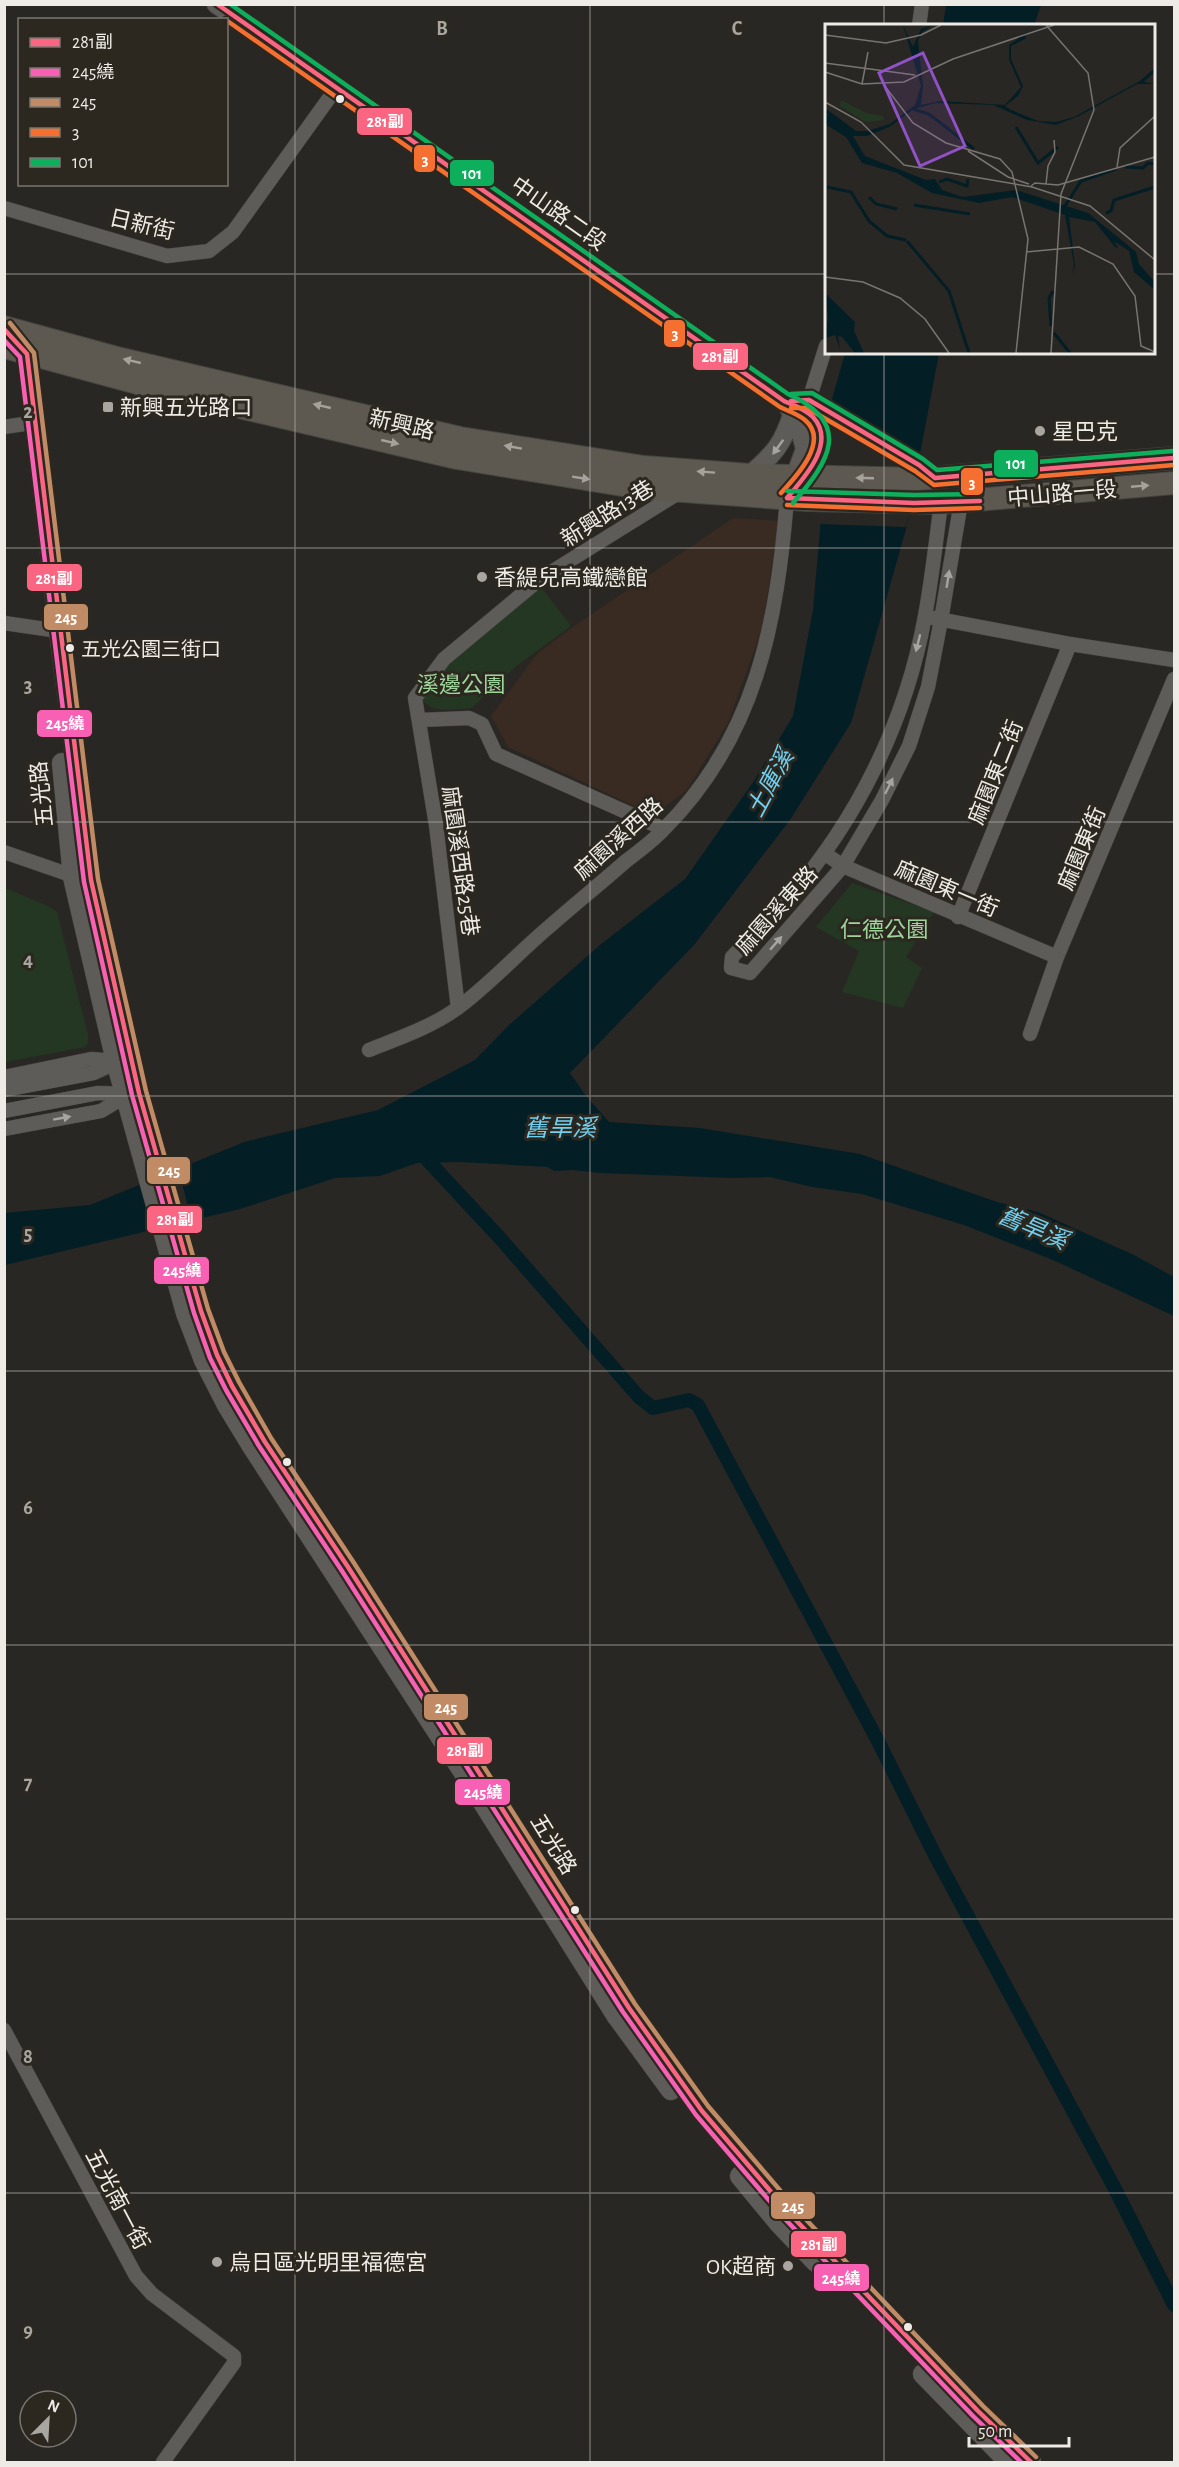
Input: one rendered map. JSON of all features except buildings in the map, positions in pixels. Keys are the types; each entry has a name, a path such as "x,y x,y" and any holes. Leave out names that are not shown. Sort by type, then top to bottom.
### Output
{"main road":[{"name":"五光路","path":"9,339 24,424 52,630 82,878 132,1094 184,1276 217,1355 232,1386 265,1442 355,1577 629,2008 702,2111 790,2214 978,2411 1031,2463"},
{"name":"五光路","path":"9,339 52,630"},
{"name":"新興路","path":"9,339 121,359 460,438 644,467 750,475 805,476"},
{"name":"新興路","path":"9,339 137,383 457,458 680,492 914,503"},
{"name":"中山路一段","path":"805,476 924,474 1174,458"},
{"name":"中山路一段","path":"914,503 951,503 1174,483"},
{"name":"五光路","path":"184,1276 186,1313 200,1351 227,1405 473,1786 616,2015 692,2118 778,2222 1009,2463"}],"street":[{"name":"中山路二段","path":"216,4 789,406 814,417 821,433 821,449 805,476 797,499"},
{"path":"919,24 922,4"},
{"name":"日新街","path":"4,208 167,256 209,251 233,232 337,87"},
{"path":"809,400 825,349"},
{"path":"750,475 771,456 785,437 789,406 809,400 924,474"},
{"path":"4,427 24,424"},
{"name":"新興路13巷","path":"420,720 415,698 444,658 540,579 680,492"},
{"name":"麻園溪西路","path":"369,1050 422,1029 458,1008 664,829 708,777 734,735 764,657 783,551 797,499"},
{"name":"麻園溪東路","path":"951,503 941,620 928,687 909,746 882,800 843,866 750,973 732,968 732,957 787,900 824,852 861,796 880,758 910,675 951,503"},
{"path":"925,617 1070,644 1174,660"},
{"path":"4,623 52,630"},
{"name":"麻園東二街","path":"958,916 1070,644"},
{"name":"麻園東街","path":"1030,1034 1057,957 1174,679"},
{"path":"420,720 469,718 482,724 496,754 664,829"},
{"name":"麻園溪西路25巷","path":"420,720 458,1008"},
{"path":"4,852 82,878"},
{"name":"麻園東一街","path":"824,852 843,866 1057,957"},
{"path":"4,1077 91,1059 123,1060"},
{"path":"4,1090 94,1073 123,1060"},
{"path":"4,1111 98,1093 132,1094"},
{"path":"4,1129 101,1111 132,1094"},
{"name":"五光南一街","path":"6,2036 136,2276 152,2294 234,2356 234,2363 163,2463"}],"shaded area":[{"path":"733,518 779,521 762,629 728,723 686,791 653,815 508,747 491,716 537,654"}],"green space":[{"name":"溪邊公園","path":"541,587 571,626 515,667 472,708 437,709 421,698 441,668"},
{"name":"仁德公園","path":"852,883 934,912 906,957 922,968 903,1008 842,992 859,951 816,927"},
{"path":"5,888 57,912 88,1035 88,1043 85,1047 5,1062"}],"water":[{"path":"946,4 1041,5 1034,24 943,24"},
{"path":"845,354 939,354 906,529 851,723 790,820 694,945 570,1073 586,1096 609,1122 700,1128 860,1154 997,1202 1038,1212 1134,1255 1174,1277 1174,1316 1053,1260 964,1225 862,1194 812,1187 770,1177 733,1178 554,1171 548,1167 460,1162 417,1163 380,1176 335,1178 240,1209 5,1265 4,1213 90,1205 244,1142 378,1110 475,1060 508,1026 600,945 685,879 754,781 793,716 813,610 831,403"}],"pier":[{"path":"832,400 921,458 906,527 819,524 824,451"},
{"path":"178,1166 192,1224 153,1233 140,1181"}],"waterway":[{"path":"419,1151 499,1237 639,1397 653,1408 689,1400 698,1405 878,1741 937,1859 1113,2185 1174,2305"}],"transit line":[{"name":"281副","path":"217,4 784,401 810,414 819,427 820,449 802,481 787,498"},
{"name":"101","path":"230,4 788,394 808,405 821,417 828,430 829,444 825,458 817,472 793,503"},
{"name":"3","path":"228,21 780,407 805,420 812,429 814,438 812,448 802,468 781,493"},
{"name":"245","path":"10,323 34,353 98,879 146,1091 208,1309 224,1352 271,1438 354,1563 635,2004 708,2106 796,2209 983,2406 1036,2457"},
{"name":"281副","path":"4,329 27,354 91,880 139,1093 201,1311 217,1355 232,1386 265,1442 348,1567 629,2008 702,2111 790,2214 978,2411 1031,2462"},
{"name":"245繞","path":"4,340 20,357 84,882 132,1095 194,1313 210,1358 259,1446 342,1571 623,2012 696,2115 785,2219 973,2416 1021,2462"},
{"name":"101","path":"791,394 812,393 923,459 937,470 1173,451"},
{"name":"281副","path":"791,401 809,400 919,465 935,478 1174,458"},
{"name":"3","path":"791,408 807,408 915,471 934,485 1174,465"},
{"name":"101","path":"787,491 914,495 980,494"},
{"name":"281副","path":"787,498 914,503 980,501"},
{"name":"3","path":"787,505 914,510 980,508"}],"place":[{"name":"新興五光路口","path":"108,407"},
{"name":"星巴克","path":"1040,431"},
{"name":"香緹兒高鐵戀館","path":"482,577"},
{"name":"五光公園三街口","path":"70,648"},
{"name":"烏日區光明里福德宮","path":"217,2262"},
{"name":"OK超商","path":"788,2266"}],"water label":[{"name":"土庫溪","path":"770,783"},
{"name":"舊旱溪","path":"560,1128"},
{"name":"舊旱溪","path":"1033,1228"}]}
